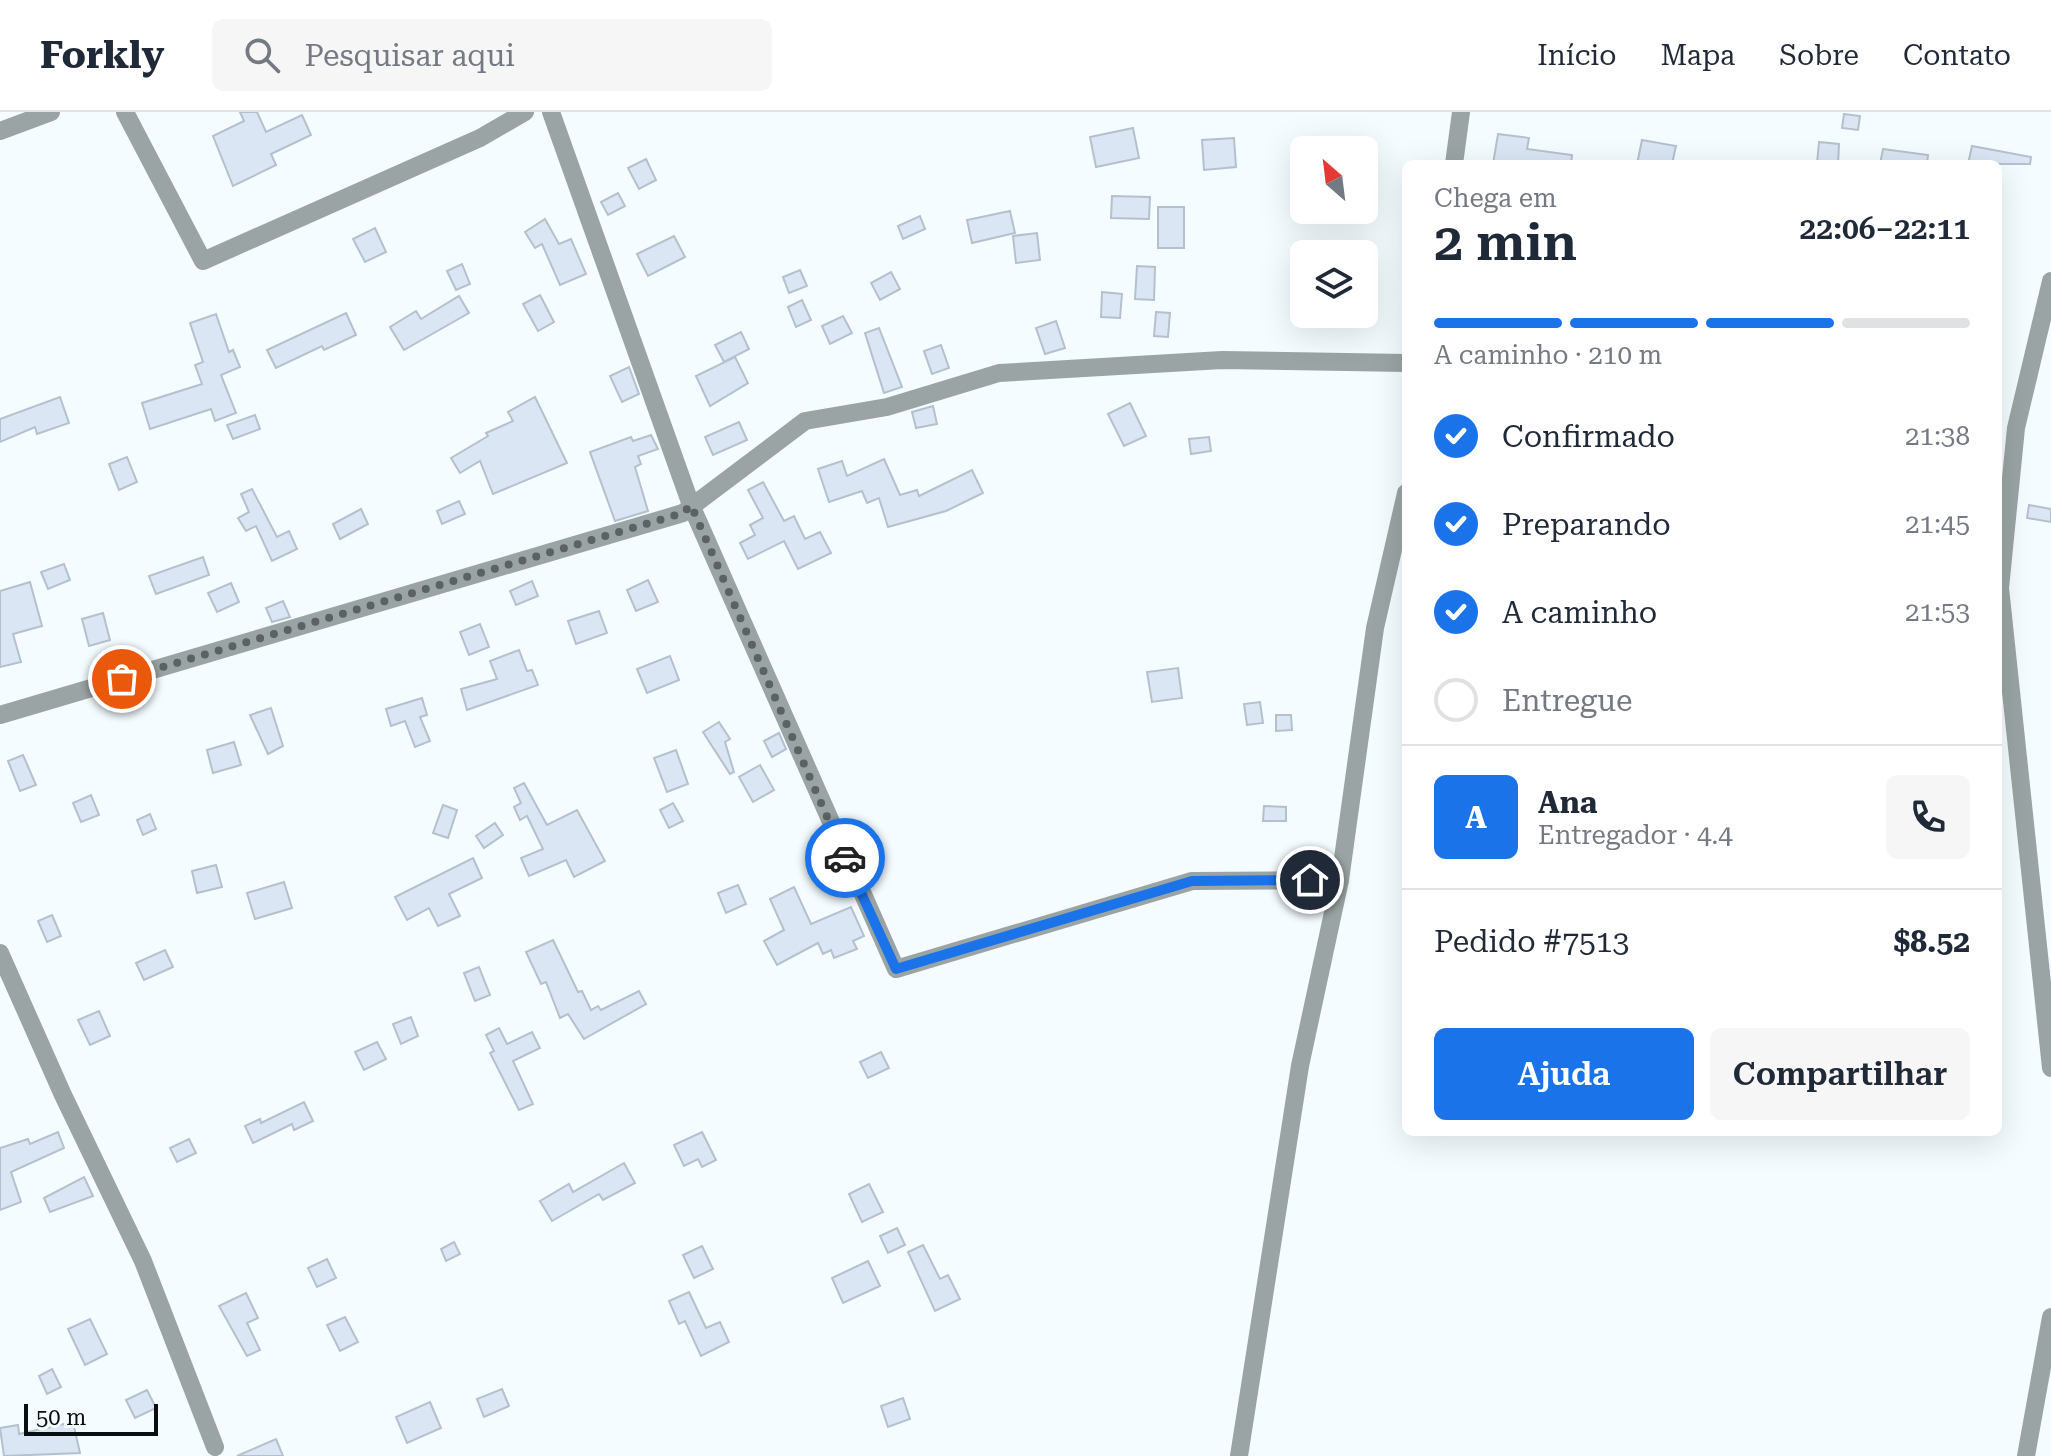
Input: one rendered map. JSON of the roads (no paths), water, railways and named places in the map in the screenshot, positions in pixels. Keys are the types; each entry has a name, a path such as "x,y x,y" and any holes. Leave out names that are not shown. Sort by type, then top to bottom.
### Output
{"street":[{"path":"0,131 51,112"},
{"path":"125,112 203,261 480,138 525,112"},
{"path":"551,112 691,505 896,969 1192,881 1340,880"},
{"path":"1455,160 1461,112"},
{"path":"2002,568 2016,428 2051,281"},
{"path":"0,715 683,513 805,421 887,407 999,373 1222,360 1402,363"},
{"path":"1239,1456 1300,1066 1340,880 1375,628 1402,510"},
{"path":"2002,602 2043,893 2051,1068"},
{"path":"0,953 63,1095 143,1261 215,1447"},
{"path":"2026,1456 2051,1317"}]}
